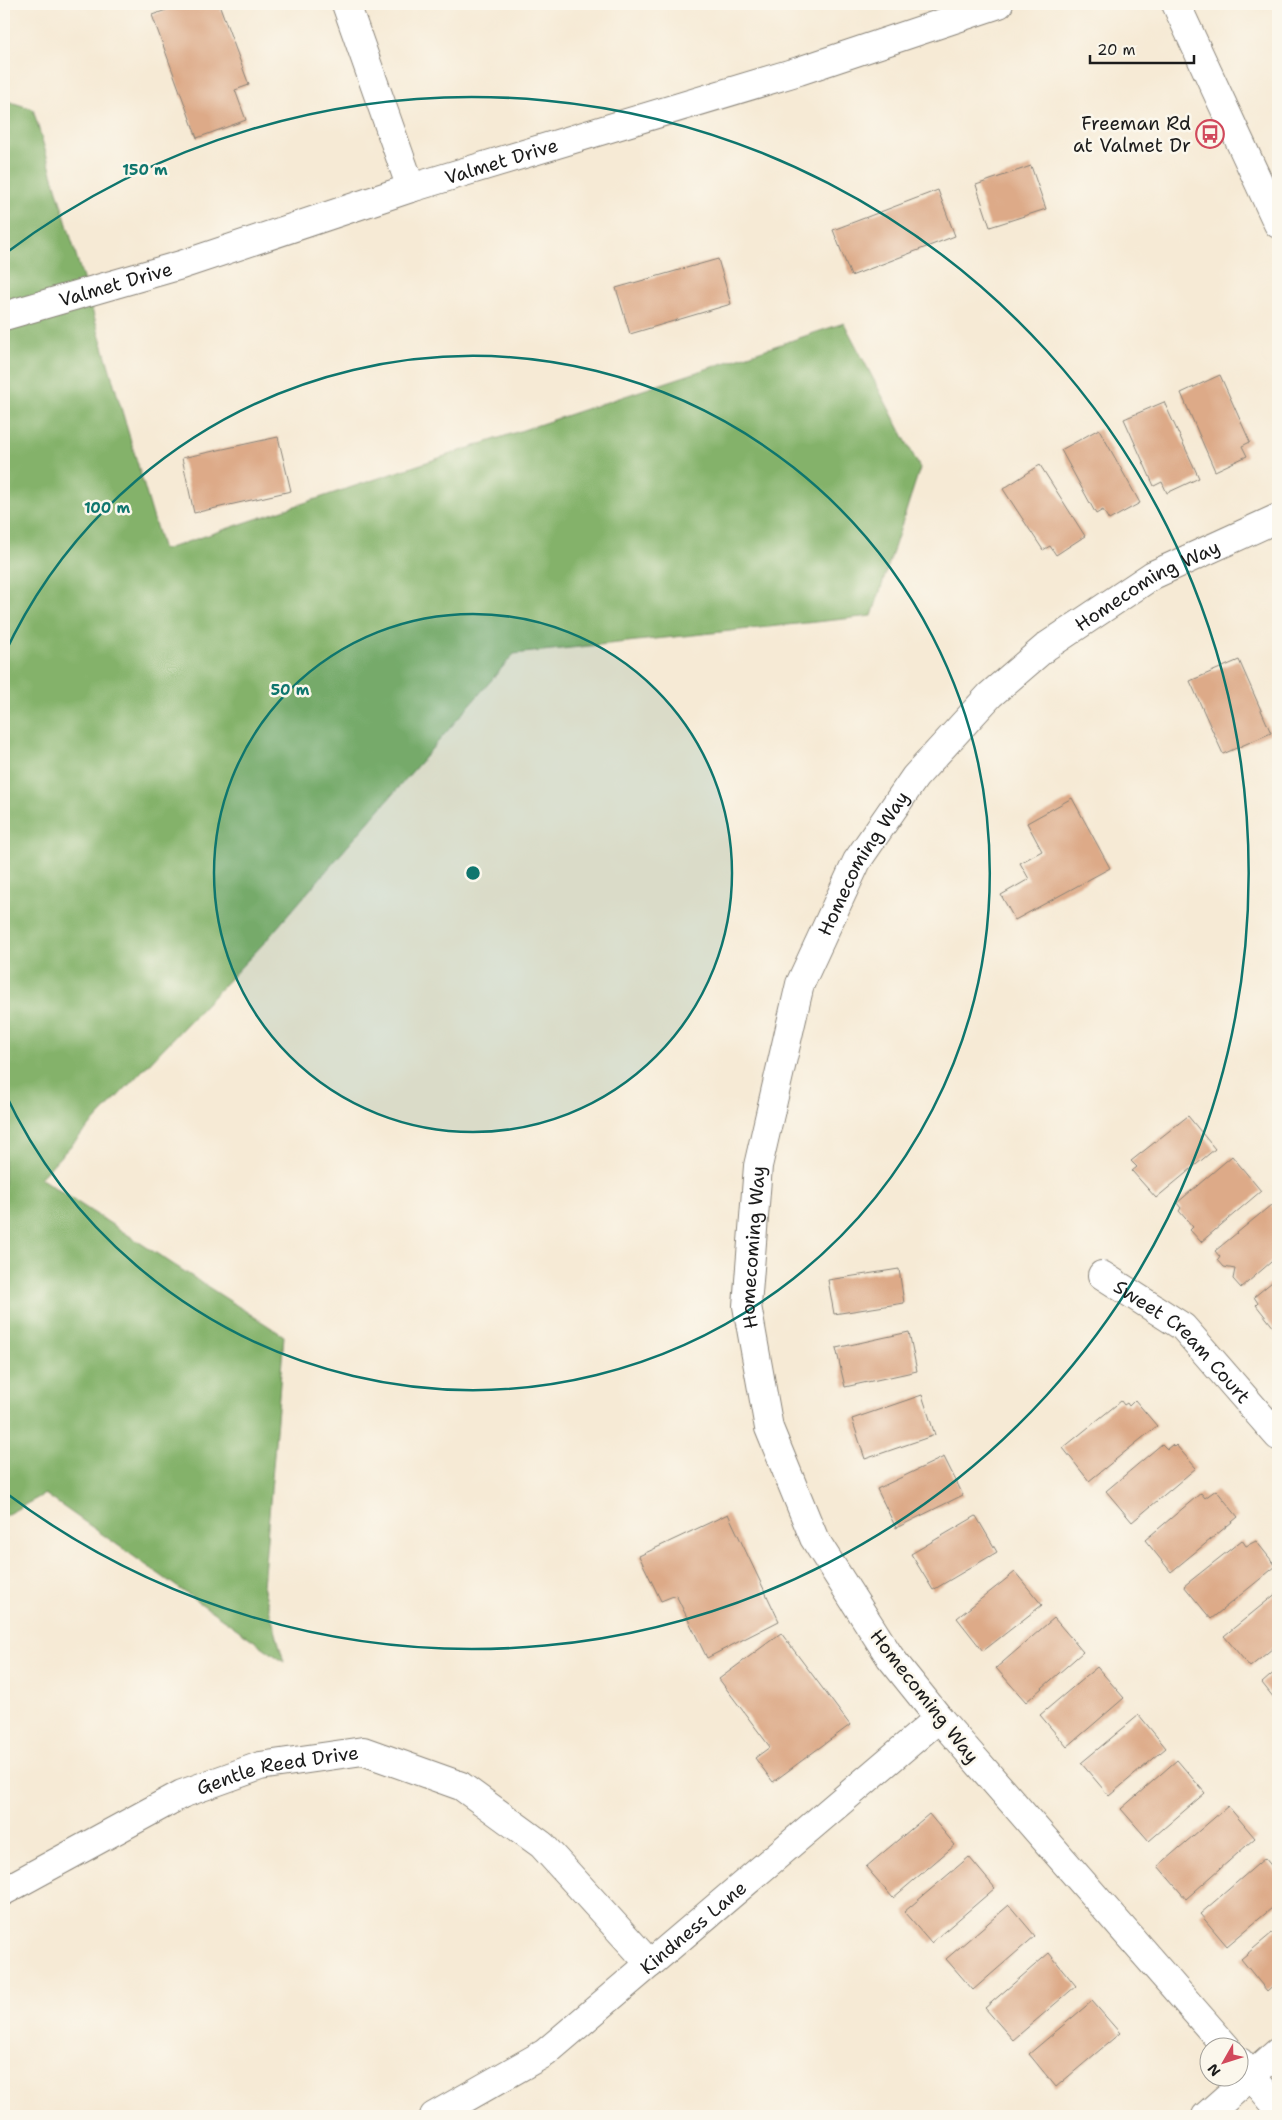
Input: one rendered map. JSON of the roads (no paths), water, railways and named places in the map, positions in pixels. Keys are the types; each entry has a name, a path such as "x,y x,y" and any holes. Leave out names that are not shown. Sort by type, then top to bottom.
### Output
{"street":[{"path":"346,4 411,188"},
{"name":"Valmet Drive","path":"4,316 181,265 411,188 799,71 999,4"},
{"path":"1176,4 1278,224"},
{"name":"Homecoming Way","path":"1217,2038 939,1718 890,1657 814,1538 769,1428 747,1301 758,1166 800,984 857,861 915,777 990,695 1047,646 1153,575 1278,518"},
{"name":"Sweet Cream Court","path":"1102,1275 1183,1327 1278,1436"},
{"name":"Kindness Lane","path":"434,2116 544,2053 939,1718"},
{"name":"Gentle Reed Drive","path":"4,1891 182,1794 260,1766 362,1751 461,1786 542,1845 650,1964"},
{"path":"1250,2066 1278,2052"},
{"path":"1250,2075 1278,2108"},
{"path":"1206,2116 1229,2088"}],"place":[{"name":"Freeman Rd at Valmet Dr","path":"1210,134"}]}
